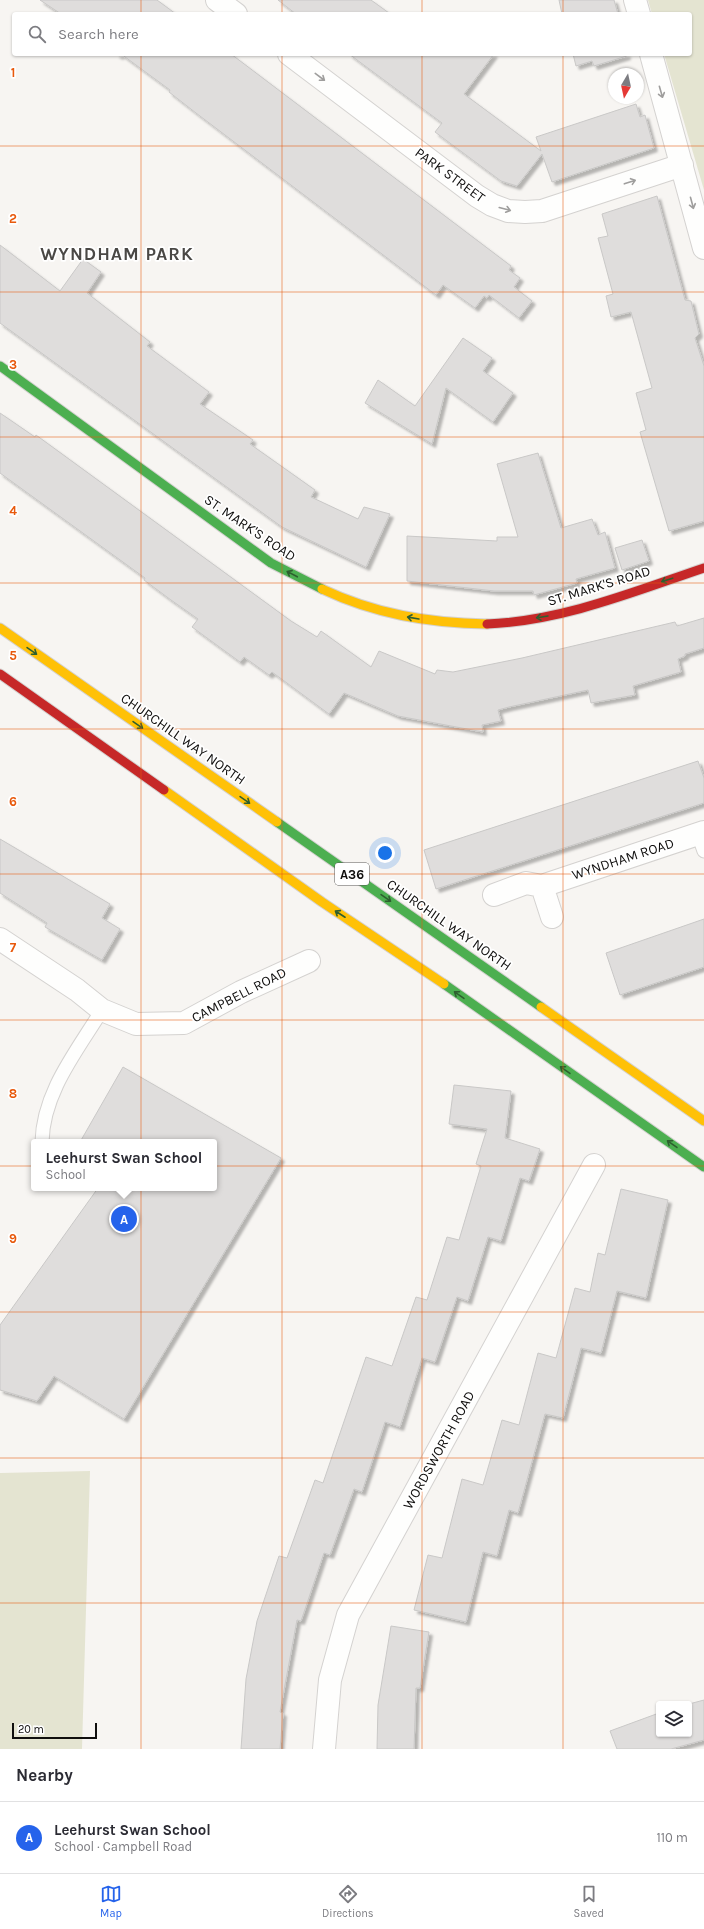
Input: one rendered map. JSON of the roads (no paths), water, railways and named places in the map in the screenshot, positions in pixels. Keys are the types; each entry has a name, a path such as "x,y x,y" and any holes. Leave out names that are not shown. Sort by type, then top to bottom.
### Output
{"main road":[{"name":"ST. MARK'S ROAD","path":"0,366 271,563 312,585 362,606 410,618 447,624 481,624 520,620 562,614 704,568"},
{"name":"CHURCHILL WAY NORTH","path":"0,628 704,1121"},
{"path":"0,674 322,902 385,943 704,1167"}],"street":[{"path":"217,0 233,12"},
{"path":"635,0 638,12"},
{"name":"PARK STREET","path":"296,56 477,196 492,205 508,211 525,212 554,208 682,165"},
{"path":"652,56 704,248"},
{"name":"WYNDHAM ROAD","path":"494,895 526,884 542,886 702,839"},
{"path":"542,886 552,917"},
{"name":"CAMPBELL ROAD","path":"0,939 77,990 102,1010 136,1024 184,1023 241,992 309,961"},
{"name":"WORDSWORTH ROAD","path":"324,1749 330,1680 348,1616 594,1165"}],"lane":[{"path":"42,1139 46,1112 60,1079 102,1010"}],"place":[{"name":"Leehurst Swan School","path":"124,1219"}],"district":[{"name":"WYNDHAM PARK","path":"117,254"}]}
